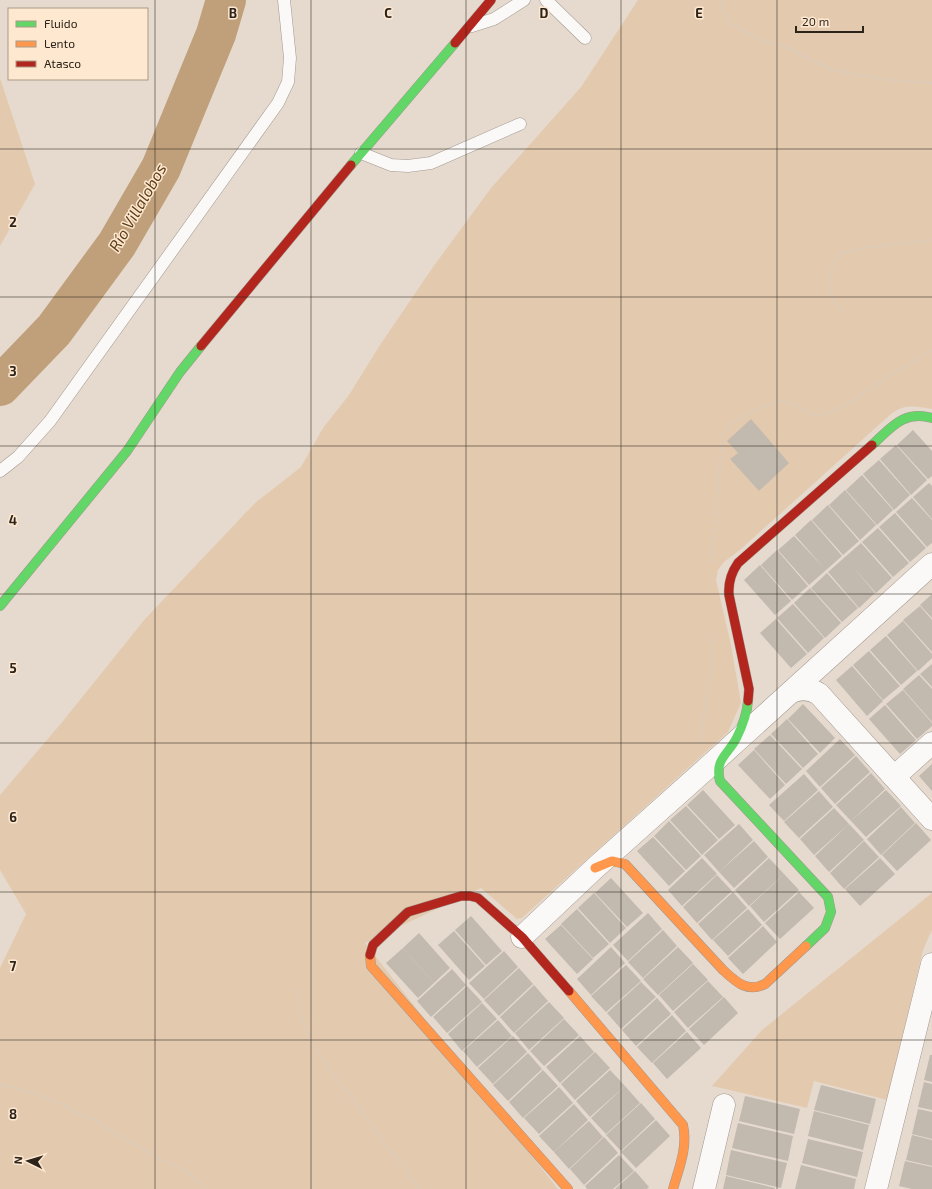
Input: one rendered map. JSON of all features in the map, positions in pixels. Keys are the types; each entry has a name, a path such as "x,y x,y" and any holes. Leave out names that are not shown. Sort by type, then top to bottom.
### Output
{"street":[{"path":"0,606 127,451 180,372 361,153 491,0"},
{"path":"595,868 612,861 625,864 732,978 742,985 752,988 764,984 825,928 830,916 831,907 828,897 720,781 718,767 724,754 733,744 747,708 749,689 728,584 733,568 899,420 917,414 932,418"},
{"path":"522,937 595,868 932,564"},
{"path":"791,692 806,689 812,690 819,694 932,819"},
{"path":"894,777 932,743"},
{"path":"568,1189 371,966 369,959 370,951 373,945 408,912 461,896 470,896 478,898 522,937 683,1126 685,1135 684,1144 673,1189"},
{"path":"876,1189 932,964"},
{"path":"704,1189 724,1105"}],"lane":[{"path":"0,471 18,457 50,421 278,103 288,82 290,58 284,0"},
{"path":"468,28 494,19 524,0"},
{"path":"546,0 584,38"},
{"path":"361,153 391,165 408,166 430,163 520,124"}],"path":[{"path":"721,0 721,4 728,19 744,32 772,44 792,50 833,69 883,79 932,83"},
{"path":"842,310 833,301 829,288 832,267 841,253 869,247 932,240"},
{"path":"298,990 298,1003 301,1016 305,1031 312,1046 419,1189"},
{"path":"0,1085 16,1088 48,1098 96,1121 142,1148 192,1174 205,1189"}],"shaded area":[{"path":"638,0 932,0 932,409 906,407 901,408 891,414 741,549 724,562 718,570 716,580 731,645 741,703 728,732 522,918 517,919 481,888 365,943 558,1189 0,1189 0,968 26,914 0,870 0,795 63,721 145,619 255,503 301,467 323,428 349,395 378,348 433,267 491,188 581,87"},
{"path":"0,78 35,184 0,246"},
{"path":"932,893 932,930 923,950 887,1100 814,1081 807,1108 712,1086 762,1030"}],"building":[{"path":"751,419 789,463 759,491 730,459 738,453 727,441"},
{"path":"913,430 932,451 932,476 928,479 897,445"},
{"path":"896,445 927,480 911,495 880,459"},
{"path":"879,460 910,495 894,510 863,474"},
{"path":"862,475 893,510 877,525 846,490"},
{"path":"929,483 932,486 932,519 913,497"},
{"path":"845,490 876,525 860,540 829,505"},
{"path":"912,498 932,520 932,543 927,547 896,512"},
{"path":"828,505 859,541 843,555 812,520"},
{"path":"895,513 926,548 910,562 879,527"},
{"path":"811,520 842,556 809,585 778,550 794,536 824,568 795,535"},
{"path":"878,528 909,563 893,577 862,542"},
{"path":"861,543 892,578 876,593 852,566 875,593 859,608 828,572"},
{"path":"777,550 808,586 792,600 761,565"},
{"path":"760,565 791,601 775,615 744,580"},
{"path":"827,573 858,608 842,622 811,588"},
{"path":"810,588 841,623 825,638 794,603"},
{"path":"932,594 932,618 920,605"},
{"path":"793,604 824,638 808,653 777,618"},
{"path":"920,606 932,620 932,652 903,620"},
{"path":"776,619 807,654 791,668 760,633"},
{"path":"903,621 932,654 932,658 918,671 887,635"},
{"path":"886,636 917,671 901,685 870,650"},
{"path":"869,651 900,686 883,700 853,665"},
{"path":"932,664 932,687 920,674"},
{"path":"852,666 883,701 867,716 836,680"},
{"path":"919,675 932,689 932,722 903,689"},
{"path":"903,690 932,723 932,726 917,739 886,704"},
{"path":"803,704 835,738 820,753 788,719"},
{"path":"885,705 916,740 900,754 869,719"},
{"path":"787,719 818,754 803,768 771,734"},
{"path":"770,735 802,769 786,784 754,749"},
{"path":"840,739 855,755 820,787 806,771"},
{"path":"754,750 785,785 770,799 738,765"},
{"path":"856,756 870,772 835,804 821,788"},
{"path":"932,764 932,791 919,776"},
{"path":"871,773 885,789 851,821 836,805"},
{"path":"804,774 818,790 784,821 769,805"},
{"path":"703,790 735,825 719,839 687,805"},
{"path":"886,790 901,806 866,837 851,821"},
{"path":"819,791 833,807 799,838 784,822"},
{"path":"686,806 718,840 702,855 670,820"},
{"path":"901,807 915,823 881,855 867,839"},
{"path":"834,808 849,824 814,855 800,839"},
{"path":"669,821 701,856 686,870 654,836"},
{"path":"916,823 931,840 897,871 882,855"},
{"path":"739,824 753,840 719,872 704,855"},
{"path":"849,824 864,840 829,872 815,856"},
{"path":"653,837 685,871 669,886 637,851"},
{"path":"754,841 768,857 734,888 719,872"},
{"path":"864,841 879,857 844,889 830,873"},
{"path":"702,858 717,874 682,906 668,890"},
{"path":"769,858 784,874 749,906 735,890"},
{"path":"880,858 895,874 860,906 845,889"},
{"path":"784,874 799,890 764,922 750,906"},
{"path":"717,875 732,891 697,923 683,907"},
{"path":"611,878 643,913 627,927 595,893"},
{"path":"733,892 747,908 712,940 698,924"},
{"path":"799,892 814,908 780,939 765,923"},
{"path":"594,893 626,928 610,943 578,908"},
{"path":"577,909 609,944 593,958 561,924"},
{"path":"748,909 762,925 728,956 713,940"},
{"path":"648,913 662,929 628,961 613,945"},
{"path":"471,916 502,951 486,965 455,930"},
{"path":"561,925 593,959 577,974 545,939"},
{"path":"763,926 777,942 743,974 728,958"},
{"path":"663,930 677,946 643,978 628,962"},
{"path":"454,931 485,966 469,980 438,945"},
{"path":"419,933 450,968 434,983 403,948"},
{"path":"611,947 625,963 591,995 577,979"},
{"path":"678,947 693,963 658,995 643,979"},
{"path":"403,948 434,983 418,998 386,963"},
{"path":"504,951 518,967 484,999 469,983"},
{"path":"693,964 708,980 673,1011 659,995"},
{"path":"626,965 641,981 606,1012 591,996"},
{"path":"519,968 533,984 499,1016 484,1000"},
{"path":"452,969 466,985 431,1017 417,1001"},
{"path":"708,981 723,997 688,1028 674,1012"},
{"path":"641,982 656,997 621,1029 607,1013"},
{"path":"534,985 548,1001 514,1033 500,1017"},
{"path":"467,986 482,1002 447,1033 433,1017"},
{"path":"724,997 738,1013 704,1045 689,1029"},
{"path":"657,998 671,1014 636,1046 622,1030"},
{"path":"549,1002 564,1018 529,1050 515,1033"},
{"path":"482,1003 497,1019 462,1051 448,1034"},
{"path":"672,1015 686,1031 652,1063 637,1047"},
{"path":"564,1019 579,1035 544,1066 530,1051"},
{"path":"498,1020 512,1036 477,1067 463,1051"},
{"path":"687,1032 701,1048 667,1079 653,1063"},
{"path":"513,1036 527,1052 493,1084 478,1068"},
{"path":"580,1036 594,1052 560,1083 546,1067"},
{"path":"595,1052 610,1068 575,1100 561,1084"},
{"path":"528,1053 542,1069 508,1101 493,1085"},
{"path":"930,1055 932,1055 932,1082 924,1080"},
{"path":"543,1070 558,1086 523,1118 509,1102"},
{"path":"610,1070 625,1086 590,1117 576,1101"},
{"path":"924,1082 932,1084 932,1110 918,1107"},
{"path":"821,1085 876,1099 870,1124 814,1110"},
{"path":"625,1086 640,1103 606,1134 591,1118"},
{"path":"559,1087 573,1103 539,1134 524,1118"},
{"path":"745,1096 800,1109 794,1134 739,1121"},
{"path":"641,1103 655,1119 621,1151 606,1135"},
{"path":"574,1104 588,1120 554,1152 539,1136"},
{"path":"918,1109 932,1112 932,1139 912,1134"},
{"path":"814,1111 869,1125 863,1150 808,1136"},
{"path":"656,1120 670,1136 636,1168 621,1152"},
{"path":"589,1121 603,1137 569,1169 554,1152"},
{"path":"738,1123 793,1136 788,1161 732,1148"},
{"path":"912,1135 932,1140 932,1166 906,1160"},
{"path":"604,1137 618,1153 584,1185 570,1169"},
{"path":"808,1139 863,1152 857,1177 802,1163"},
{"path":"731,1150 787,1163 781,1188 726,1175"},
{"path":"619,1155 634,1171 613,1189 587,1189 585,1186"},
{"path":"905,1161 932,1167 932,1189 912,1189 899,1186"},
{"path":"801,1165 856,1179 854,1189 795,1189"},
{"path":"635,1171 649,1187 647,1189 615,1189"},
{"path":"726,1176 775,1188 775,1189 723,1189"}],"waterway":[{"name":"Río Villalobos","path":"0,386 54,330 117,244 161,168 216,34 226,0"}],"traffic: fast":[{"path":"351,165 455,43"},
{"path":"0,606 127,451 180,372 201,346"},
{"path":"872,445 898,422 913,416 932,418"},
{"path":"748,701 743,724 734,743 723,757 719,767 720,781 828,897 831,912 825,928 806,946"}],"traffic: slow":[{"path":"595,868 612,861 625,864 723,970 737,982 747,987 765,984 806,946"},
{"path":"370,955 371,966 568,1189"},
{"path":"569,991 683,1125 684,1149 673,1189"}],"traffic: jam":[{"path":"455,43 491,0"},
{"path":"201,346 351,165"},
{"path":"748,701 749,689 729,595 730,578 738,563 872,445"},
{"path":"370,955 373,945 408,912 461,896 470,896 478,898 522,937 569,991"}]}
